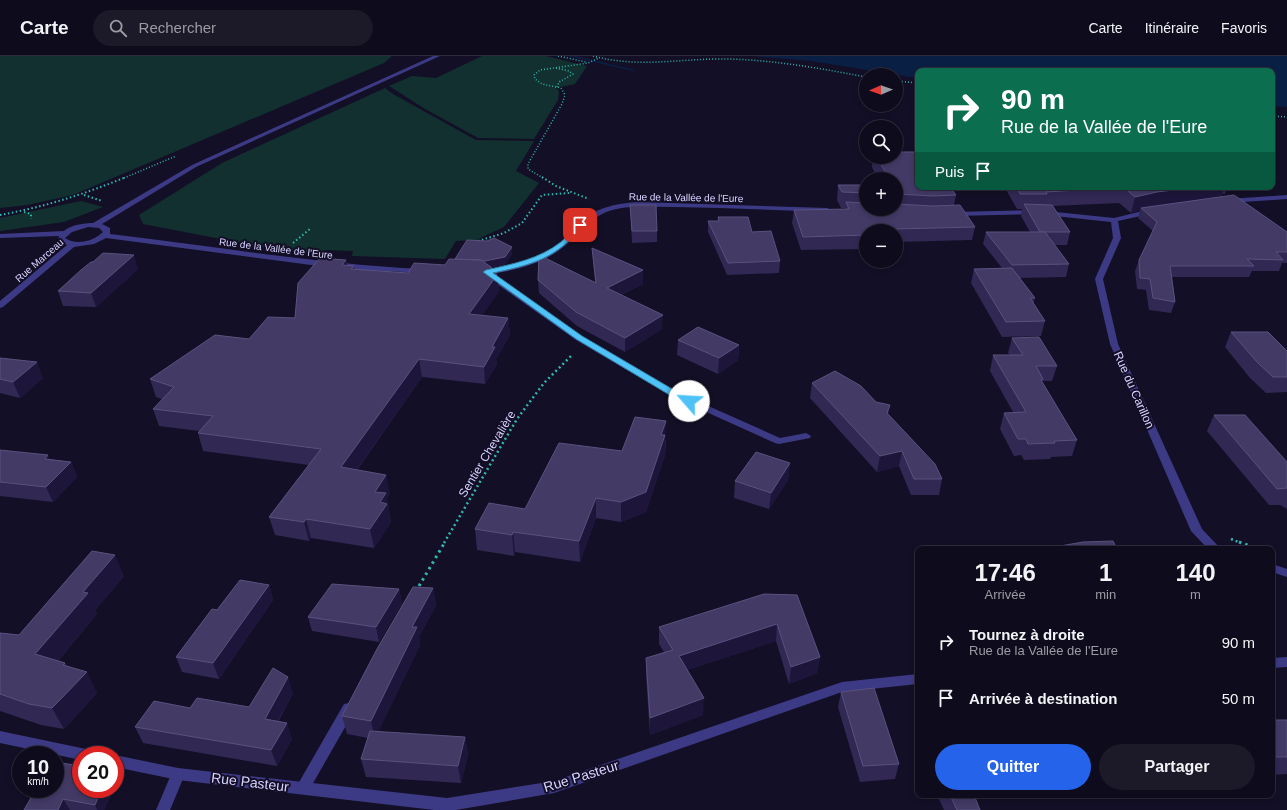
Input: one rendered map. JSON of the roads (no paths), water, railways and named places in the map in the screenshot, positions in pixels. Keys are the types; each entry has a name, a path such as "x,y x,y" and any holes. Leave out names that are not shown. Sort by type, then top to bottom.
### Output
{"street":[{"path":"95,225 194,166 437,56"},
{"path":"1220,202 1287,197"},
{"name":"Rue de la Vallée de l'Eure","path":"471,272 486,272 518,266 543,257 565,243 580,225 592,215 612,207 632,205 694,205 836,211"},
{"path":"945,214 1036,212 1101,220 1114,220 1159,210"},
{"name":"Rue du Carillon","path":"1114,220 1117,238 1099,279 1114,344 1196,531 1212,546"},
{"path":"0,236 65,233 82,226 95,225 105,227 107,230 104,236 87,243 73,244 67,243 61,239 65,233"},
{"name":"Rue de la Vallée de l'Eure","path":"104,236 274,259 392,270 431,271"},
{"name":"Rue Marceau","path":"0,305 73,244"},
{"path":"486,272 585,342 676,395 779,441 806,436"},
{"path":"1275,569 1287,573"},
{"path":"1275,663 1287,662"},
{"name":"Rue Pasteur","path":"124,763 178,774 447,804 554,787 842,687 915,679"},
{"path":"303,788 357,694"},
{"path":"0,737 72,752"},
{"path":"163,810 178,774"}],"water":[{"path":"751,56 1287,56 1287,107 1275,106 1275,68 915,68 915,78 903,76 903,68 859,69 811,61"}],"waterway":[{"path":"570,56 633,70"}]}
